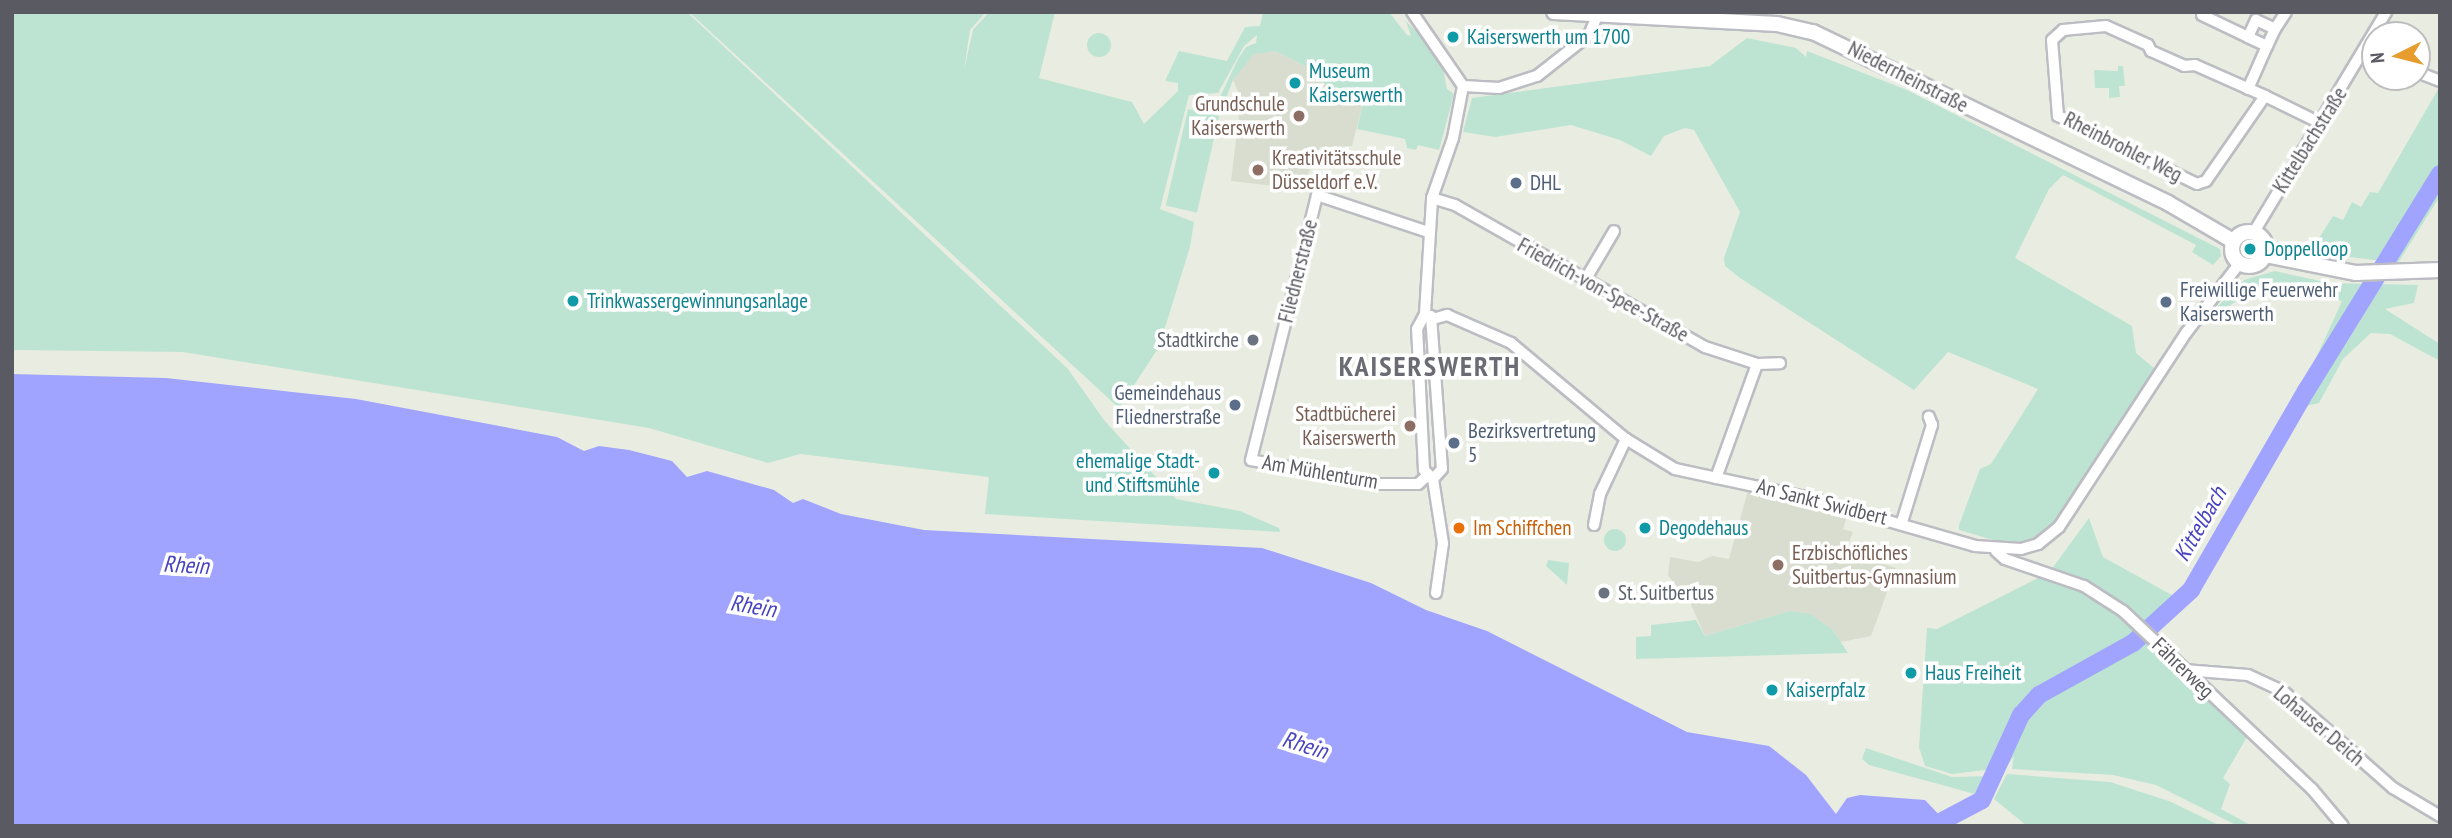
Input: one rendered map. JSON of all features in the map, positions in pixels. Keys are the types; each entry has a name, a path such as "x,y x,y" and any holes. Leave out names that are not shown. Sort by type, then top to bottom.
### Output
{"main road":[{"name":"Niederrheinstraße","path":"1555,12 1597,21 1777,24 1813,32 2168,203 2233,241"},
{"path":"2253,232 2264,242 2265,254 2257,265 2239,264 2232,254 2233,241 2241,233 2253,232"},
{"path":"2265,254 2356,273 2392,275 2440,270"}],"street":[{"path":"1412,12 1463,86 1448,153 1432,198 1428,232 1429,316 1442,469 1430,477"},
{"path":"2248,89 2275,29 2286,12"},
{"path":"2202,15 2267,46"},
{"path":"2248,37 2256,20 2275,29"},
{"path":"1463,86 1499,88 1537,76 1597,21"},
{"name":"Rheinbrohler Weg","path":"2264,96 2206,181 2197,184 2058,116 2052,40 2063,30 2106,26 2184,66 2194,65 2264,96 2320,123"},
{"name":"Kittelbachstraße","path":"2253,232 2320,123 2361,66"},
{"name":"Fliednerstraße","path":"1251,460 1317,195 1428,232"},
{"name":"Friedrich-von-Spee-Straße","path":"1432,198 1455,205 1584,282 1705,347 1757,364 1780,363"},
{"path":"1584,282 1614,231"},
{"name":"An Sankt Swidbert","path":"1429,316 1447,315 1511,342 1626,439 1675,469 1902,522 1997,551 2038,544 2059,527 2186,332 2239,264"},
{"path":"1429,316 1418,329 1430,477 1443,543 1436,593"},
{"path":"1716,478 1757,364"},
{"path":"1902,522 1932,425 1929,417"},
{"path":"1594,525 1600,494 1626,439"},
{"name":"Am Mühlenturm","path":"1251,460 1378,484 1418,484 1430,477"},
{"name":"Fährerweg","path":"1997,551 2005,559 2084,586 2138,624 2312,789 2343,826"},
{"name":"Lohauser Deich","path":"2184,670 2248,675 2283,691 2393,788 2440,817"}],"shaded area":[{"name":"Grundschule Kaiserswerth","path":"1246,51 1275,51 1315,71 1314,78 1363,103 1352,146 1320,147 1301,189 1231,181 1241,98 1233,80"},
{"name":"Erzbischöfliches Suitbertus-Gymnasium","path":"1749,487 1848,514 1843,529 1853,532 1845,552 1896,568 1871,636 1841,642 1833,630 1790,611 1705,636 1688,598 1668,576 1670,557 1698,562 1712,556 1729,559"}],"green space":[{"path":"12,12 687,12 1068,369 1104,420 1176,499 1240,511 1279,528 1280,532 985,514 989,477 800,454 768,463 649,428 183,352 12,350"},
{"path":"689,12 986,12 970,30 964,70 973,30 989,12 1055,12 1039,78 1132,102 1144,124 1178,91 1178,83 1165,81 1179,51 1227,61 1245,27 1260,26 1263,12 1389,12 1407,35 1411,36 1406,21 1431,47 1442,64 1447,89 1454,94 1439,150 1418,145 1416,150 1407,148 1405,139 1357,129 1363,103 1314,78 1315,71 1275,51 1254,54 1233,80 1223,106 1221,95 1238,59 1246,47 1256,43 1257,35 1244,46 1218,93 1189,95 1160,209 1194,222 1190,247 1159,347 1119,408"},
{"path":"1099,33 1107,37 1111,45 1107,53 1099,57 1091,53 1087,45 1091,37"},
{"path":"1747,38 1796,48 1806,57 1807,51 1907,90 2220,249 2221,256 2213,265 2192,252 2196,245 2063,175 2049,189 2015,258 2132,326 2136,353 2155,369 2055,523 2034,539 1992,547 1993,540 1959,530 1959,525 1980,469 1991,464 2038,389 1948,352 1914,390 1740,278 1725,266 1724,258 1740,212 1694,130 1685,128 1664,136 1651,156 1620,140 1571,125 1495,137 1463,132 1472,98 1710,66"},
{"path":"2118,66 2123,66 2125,86 2119,86 2120,97 2109,98 2109,88 2095,88 2094,70 2118,71"},
{"path":"2440,86 2440,196 2398,263 2310,252 2333,216 2343,220 2352,202 2361,207 2370,192 2378,193"},
{"path":"1188,109 1219,116 1197,213 1166,205"},
{"path":"2249,237 2260,244 2261,249 2254,260 2249,261 2238,254 2237,249 2244,238"},
{"path":"2275,271 2329,283 2418,285 2414,303 2385,309 2440,344 2440,361 2390,334 2371,333 2343,359 2319,403 2302,407 2306,380 2342,301 2274,285 2244,295 2224,310 2215,309 2244,280"},
{"path":"2089,518 2103,557 2179,599 2147,627 2051,570"},
{"path":"1615,529 1623,532 1626,540 1623,548 1615,551 1607,548 1604,540 1607,532"},
{"path":"1548,560 1569,563 1567,585 1546,566"},
{"path":"2046,574 2105,601 2144,633 2050,684 2026,703 1994,769 1952,774 1925,766 1919,747 1927,628 1937,629"},
{"path":"1790,611 1810,614 1833,630 1848,653 1636,659 1636,637 1651,636 1651,625 1696,620 1705,636"},
{"path":"2149,641 2244,731 2247,737 2223,778 2230,784 2221,809 2252,826 2238,826 2156,785 2113,775 2012,769 2014,756 2006,768 2000,767 2023,717 2041,697"},
{"path":"1866,748 1952,777 1991,776 1982,796 1869,765 1862,759"},
{"path":"2007,774 2110,782 2169,801 2221,826 2027,826 1994,799"}],"water":[{"name":"Rhein","path":"12,374 166,378 356,399 557,437 584,451 599,446 629,450 672,461 687,477 707,471 774,490 793,503 803,499 841,514 924,530 1262,548 1371,583 1426,610 1487,631 1687,732 1769,746 1806,775 1836,814 1847,798 1860,795 1925,800 1943,819 1943,826 12,826"}],"waterway":[{"name":"Kittelbach","path":"1933,826 1982,800 2021,715 2039,695 2133,643 2191,590 2306,391 2440,174"}],"place":[{"name":"Kaiserswerth um 1700","path":"1453,37"},
{"name":"Museum Kaiserswerth","path":"1295,83"},
{"name":"Grundschule Kaiserswerth","path":"1299,116"},
{"name":"Kreativitätsschule Düsseldorf e.V.","path":"1258,170"},
{"name":"DHL","path":"1516,183"},
{"name":"Doppelloop","path":"2250,249"},
{"name":"Trinkwassergewinnungsanlage","path":"573,301"},
{"name":"Freiwillige Feuerwehr Kaiserswerth","path":"2166,302"},
{"name":"Stadtkirche","path":"1253,340"},
{"name":"Gemeindehaus Fliednerstraße","path":"1235,405"},
{"name":"Stadtbücherei Kaiserswerth","path":"1410,426"},
{"name":"Bezirksvertretung 5","path":"1454,443"},
{"name":"ehemalige Stadt- und Stiftsmühle","path":"1214,473"},
{"name":"Im Schiffchen","path":"1459,528"},
{"name":"Degodehaus","path":"1645,528"},
{"name":"Erzbischöfliches Suitbertus-Gymnasium","path":"1778,565"},
{"name":"St. Suitbertus","path":"1604,593"},
{"name":"Haus Freiheit","path":"1911,673"},
{"name":"Kaiserpfalz","path":"1772,690"}],"district":[{"name":"KAISERSWERTH","path":"1430,366"}]}
